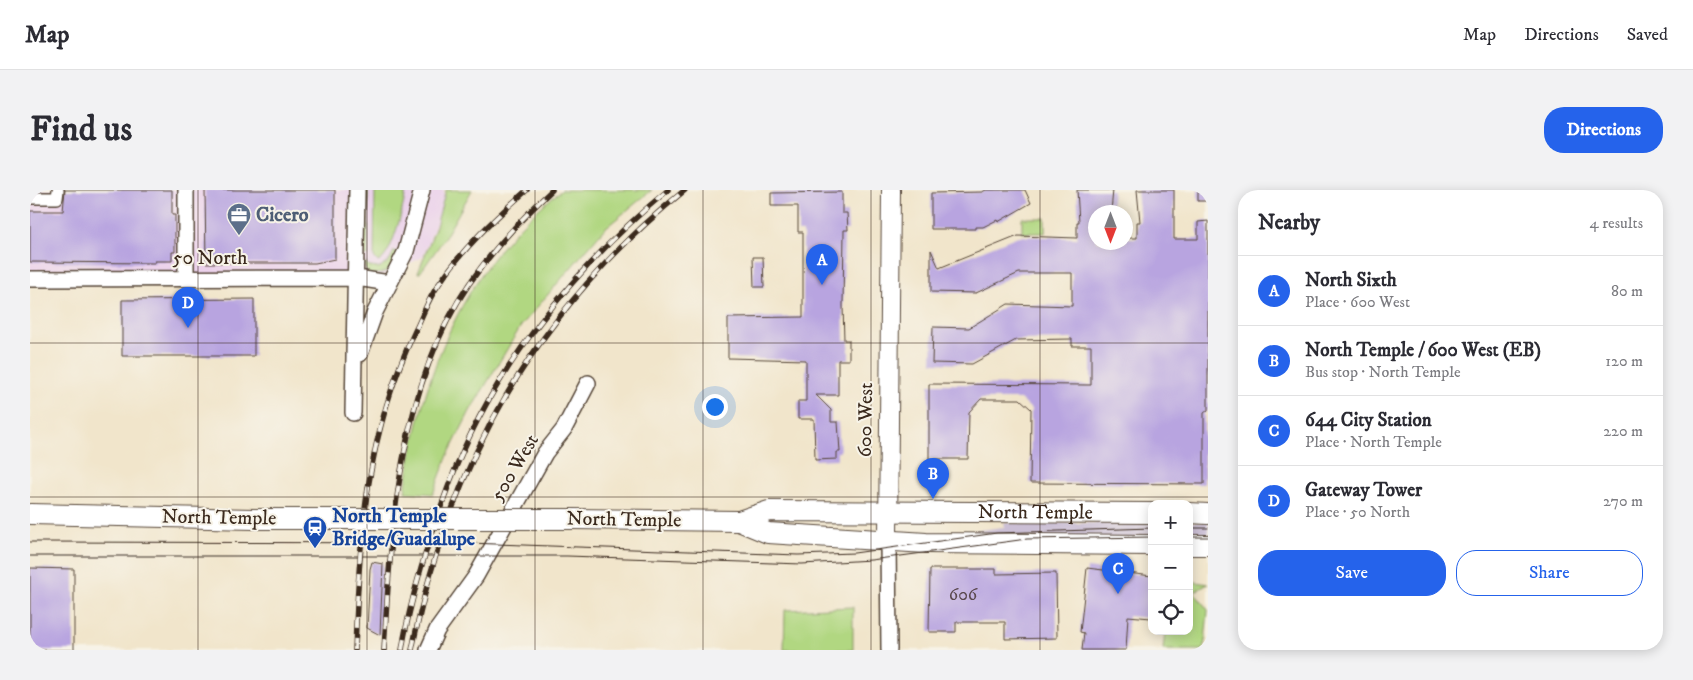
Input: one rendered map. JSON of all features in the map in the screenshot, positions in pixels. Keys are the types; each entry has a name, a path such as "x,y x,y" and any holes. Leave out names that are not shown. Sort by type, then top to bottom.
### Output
{"main road":[{"name":"North Temple","path":"739,522 769,511 887,510 1148,513"},
{"path":"1193,513 1208,514"},
{"name":"North Temple","path":"30,514 254,519 572,519 739,522 768,533 983,545 1148,545"},
{"path":"1193,545 1208,545"}],"street":[{"path":"30,198 58,198 58,190"},
{"path":"186,190 186,277"},
{"path":"353,413 357,278 357,190"},
{"path":"355,367 375,312 406,251 422,190"},
{"name":"600 West","path":"889,650 887,510 891,190"},
{"name":"50 North","path":"30,279 186,277 357,278 389,283"},
{"name":"500 West","path":"428,650 437,630 476,576 545,454 564,429 588,384"}],"shaded area":[{"path":"30,190 444,190 444,202 423,257 374,280 30,283"},
{"path":"1193,522 1208,522 1208,540 1193,540"},
{"path":"1004,523 1148,523 1148,540 1083,540 955,533 1004,527"}],"green space":[{"path":"363,190 368,190 368,256 363,256"},
{"path":"375,190 406,190 400,218 392,241 388,251 378,262 374,257"},
{"path":"446,190 472,190 444,239 420,273 418,273 436,226"},
{"path":"562,190 652,190 604,229 521,326 470,411 448,455 433,494 405,492 412,448 422,406 436,364 453,324 473,287 498,252 528,219"},
{"path":"1022,218 1045,218 1045,233 1022,233"},
{"path":"394,251 400,253 388,270 380,274 368,274 362,263 366,263 370,267 379,268 389,261"},
{"path":"1193,582 1208,584 1194,592 1208,610 1204,650 1163,650 1165,635 1193,635"},
{"path":"853,607 853,650 784,650 785,610"}],"building":[{"path":"65,190 172,190 172,215 175,215 175,252 172,252 172,261 155,261 155,263 30,262 30,211 63,211"},
{"path":"205,190 335,190 335,259 315,263 206,263"},
{"path":"986,190 1025,190 1031,203 998,222 997,220 983,227 975,227 975,229 931,229 931,193 982,192"},
{"path":"1077,190 1113,190 1112,205 1088,205 1088,250 1133,250 1133,238 1137,238 1137,222 1140,222 1137,190 1174,190 1174,239 1198,239 1198,222 1208,221 1208,410 1204,413 1204,484 1030,483 1031,409 1020,399 981,399 969,412 968,459 929,459 929,384 1091,385 1091,346 1072,346 1072,339 1016,340 972,364 932,363 933,327 969,328 1008,304 1072,306 1072,273 1019,273 976,293 931,292 931,250 939,268 1018,236 1077,238 1077,222 1079,222"},
{"path":"1198,190 1208,190 1208,201 1198,201"},
{"path":"842,192 842,213 847,213 848,230 844,230 843,306 844,340 849,340 849,360 838,360 838,395 816,395 831,410 831,422 838,422 840,452 837,452 837,459 815,460 814,419 798,419 798,401 806,401 806,360 728,358 728,318 803,317 803,232 798,232 798,206 771,206 771,193"},
{"path":"753,257 763,257 764,287 754,287"},
{"path":"254,299 254,356 122,356 122,300"},
{"path":"372,562 383,564 380,635 367,628"},
{"path":"30,568 74,569 74,650 30,650"},
{"path":"1087,568 1148,576 1148,618 1128,616 1126,650 1082,650 1084,633 1080,632"},
{"path":"930,569 996,569 996,574 1056,573 1057,638 1005,639 1005,622 956,622 956,632 929,632"}],"tram line":[{"path":"30,542 468,543 798,555 854,553 997,533 1148,528"},
{"path":"1193,528 1208,528"},
{"path":"30,556 567,556 802,564 871,560 1027,539 1148,537"},
{"path":"1193,537 1208,537"}],"railway":[{"path":"355,650 359,567 368,487 386,409 399,370 429,301 448,271 480,234 527,190"},
{"path":"384,650 390,556 403,460 413,413 427,368 446,324 469,284 508,235 552,190"},
{"path":"402,650 414,593 440,509 468,440 489,399 513,360 569,286 601,252 668,190"},
{"path":"412,650 428,581 449,516 475,454 506,395 543,339 585,286 632,237 685,190"}],"place":[{"name":"Cicero","path":"239,236"},
{"name":"North Sixth","path":"822,285"},
{"name":"Gateway Tower","path":"188,328"},
{"name":"North Temple / 600 West (EB)","path":"933,499"},
{"name":"North Temple Bridge/Guadalupe","path":"315,549"},
{"name":"644 City Station","path":"1118,594"}]}
